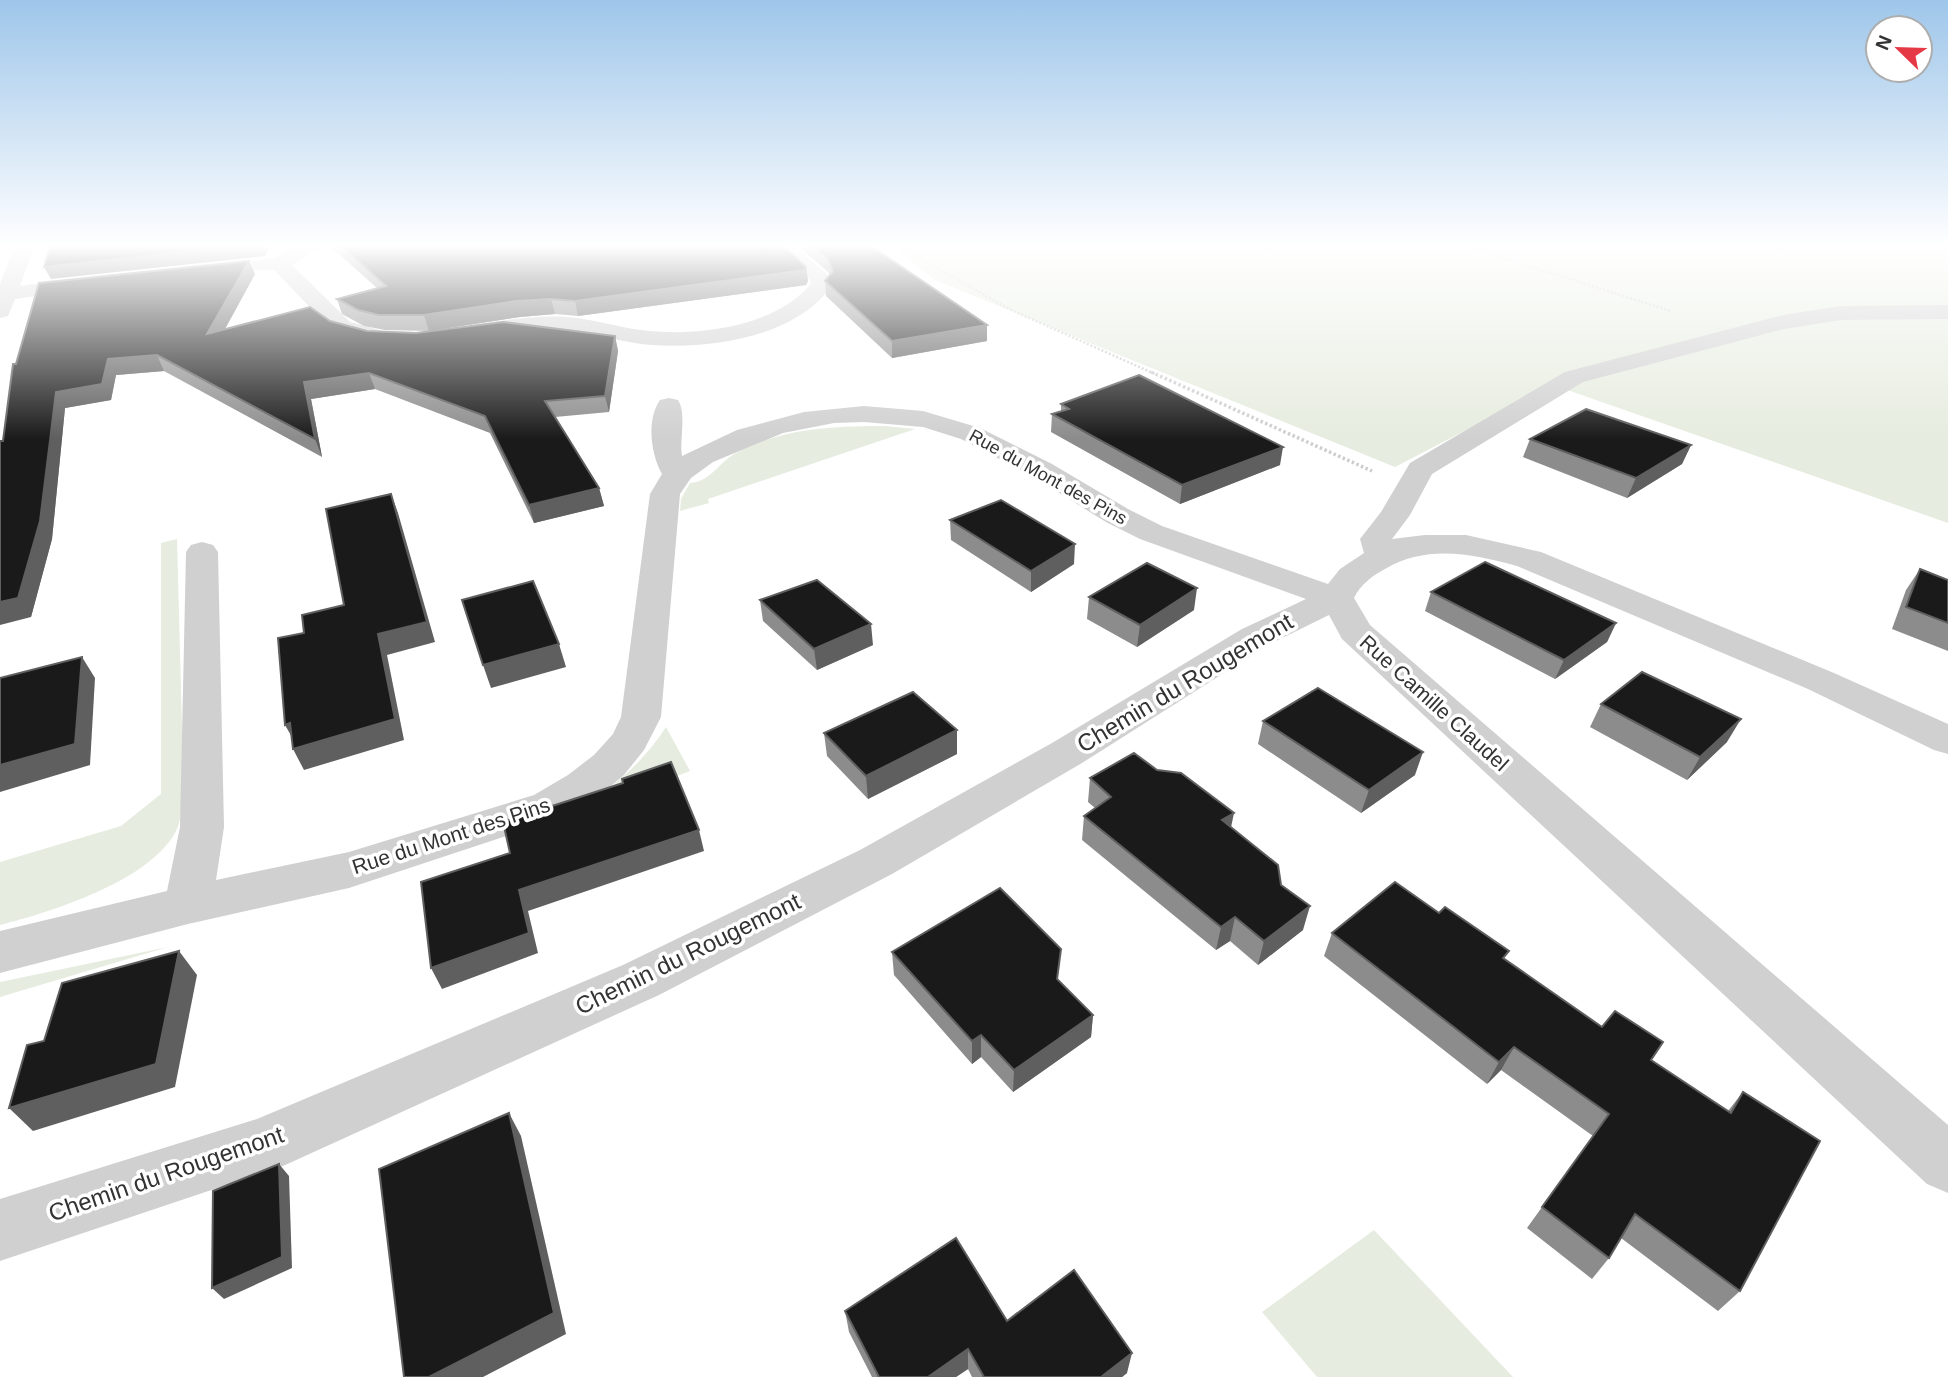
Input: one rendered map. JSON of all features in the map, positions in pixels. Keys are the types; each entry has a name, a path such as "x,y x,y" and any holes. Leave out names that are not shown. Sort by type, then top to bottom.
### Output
{"street":[{"path":"325,310 342,327 368,336 407,339"},
{"path":"454,334 566,324 652,338 694,339 769,322 792,310"},
{"path":"1381,555 1376,538 1395,514 1420,469 1574,377 1747,330 1841,313 1948,312"},
{"path":"669,406 665,447 668,463 676,473"},
{"name":"Rue du Mont des Pins","path":"0,952 188,905 349,870 549,806 583,786 609,765 630,740 641,717 665,494 676,473 706,454 744,436 787,424 842,415 931,421 968,431 1000,451 1042,470 1128,522 1163,538 1337,598"},
{"path":"1337,598 1345,581 1381,555 1401,547 1427,542 1483,546 1529,559 1821,681 1948,740"},
{"path":"188,905 202,827 202,552"},
{"name":"Rue Camille Claudel","path":"1337,598 1355,631 1948,1164"},
{"name":"Chemin du Rougemont","path":"0,1230 262,1146 640,980 876,862 1067,753 1255,637 1337,598"}],"path":[{"path":"1012,310 1408,487"},
{"path":"1671,310 1747,330"}],"shaded area":[{"path":"1009,310 1948,310 1948,523 1553,385 1395,467"},
{"path":"885,426 915,429 708,499 709,503 680,511 681,499 690,483 704,479 731,456 755,444 810,430"},
{"path":"177,539 184,802 177,830 162,850 121,880 70,903 0,925 0,862 121,826 161,794 161,543"},
{"path":"666,727 690,771 562,821 620,780 644,756"},
{"path":"168,947 0,997 0,982"},
{"path":"1374,1230 1513,1377 1317,1377 1262,1312"}],"building":[{"path":"31,310 221,310 207,334 298,310 315,310 330,321 367,331 416,333 503,322 615,336 605,396 545,401 599,488 529,505 485,416 369,373 304,382 315,439 157,355 108,359 102,384 56,392 40,521 18,598 0,602 0,441 3,441 13,364 16,364"},
{"path":"359,310 455,310 424,315 379,315"},
{"path":"858,310 965,310 987,325 892,341"},
{"path":"1139,375 1283,447 1182,485 1052,414 1069,409 1061,404"},
{"path":"1586,409 1691,445 1636,478 1530,439"},
{"path":"391,494 427,622 378,634 395,719 293,749 290,723 285,725 278,638 304,633 302,615 344,605 326,509"},
{"path":"1001,500 1075,544 1031,571 950,520"},
{"path":"1485,562 1616,623 1564,660 1431,592"},
{"path":"1147,563 1197,588 1140,625 1089,597"},
{"path":"1920,569 1948,580 1948,623 1906,607"},
{"path":"817,580 871,624 814,649 760,600"},
{"path":"533,581 559,644 483,665 462,600"},
{"path":"82,657 75,744 0,765 0,678"},
{"path":"1642,672 1741,719 1700,757 1601,704"},
{"path":"1318,688 1423,752 1369,790 1263,721"},
{"path":"913,692 957,730 866,776 824,733"},
{"path":"1134,753 1157,770 1181,773 1234,813 1222,820 1278,865 1281,885 1310,906 1264,941 1235,917 1221,927 1084,816 1111,797 1090,778"},
{"path":"671,762 699,830 519,890 529,933 431,968 421,882 510,853 503,822 623,783 622,779"},
{"path":"1395,882 1439,913 1445,907 1509,951 1503,958 1602,1027 1615,1011 1663,1042 1651,1060 1731,1113 1743,1092 1820,1141 1740,1291 1635,1214 1609,1258 1542,1207 1609,1114 1514,1047 1499,1062 1332,933"},
{"path":"1000,888 1061,949 1057,979 1093,1015 1014,1070 981,1035 972,1041 892,952"},
{"path":"179,951 156,1064 9,1108 27,1045 44,1041 62,983"},
{"path":"509,1113 554,1313 429,1377 404,1377 379,1169"},
{"path":"279,1164 282,1257 212,1288 213,1191"},
{"path":"956,1238 1007,1321 1074,1270 1132,1353 1101,1377 984,1377 968,1349 928,1377 879,1377 845,1311"}]}
